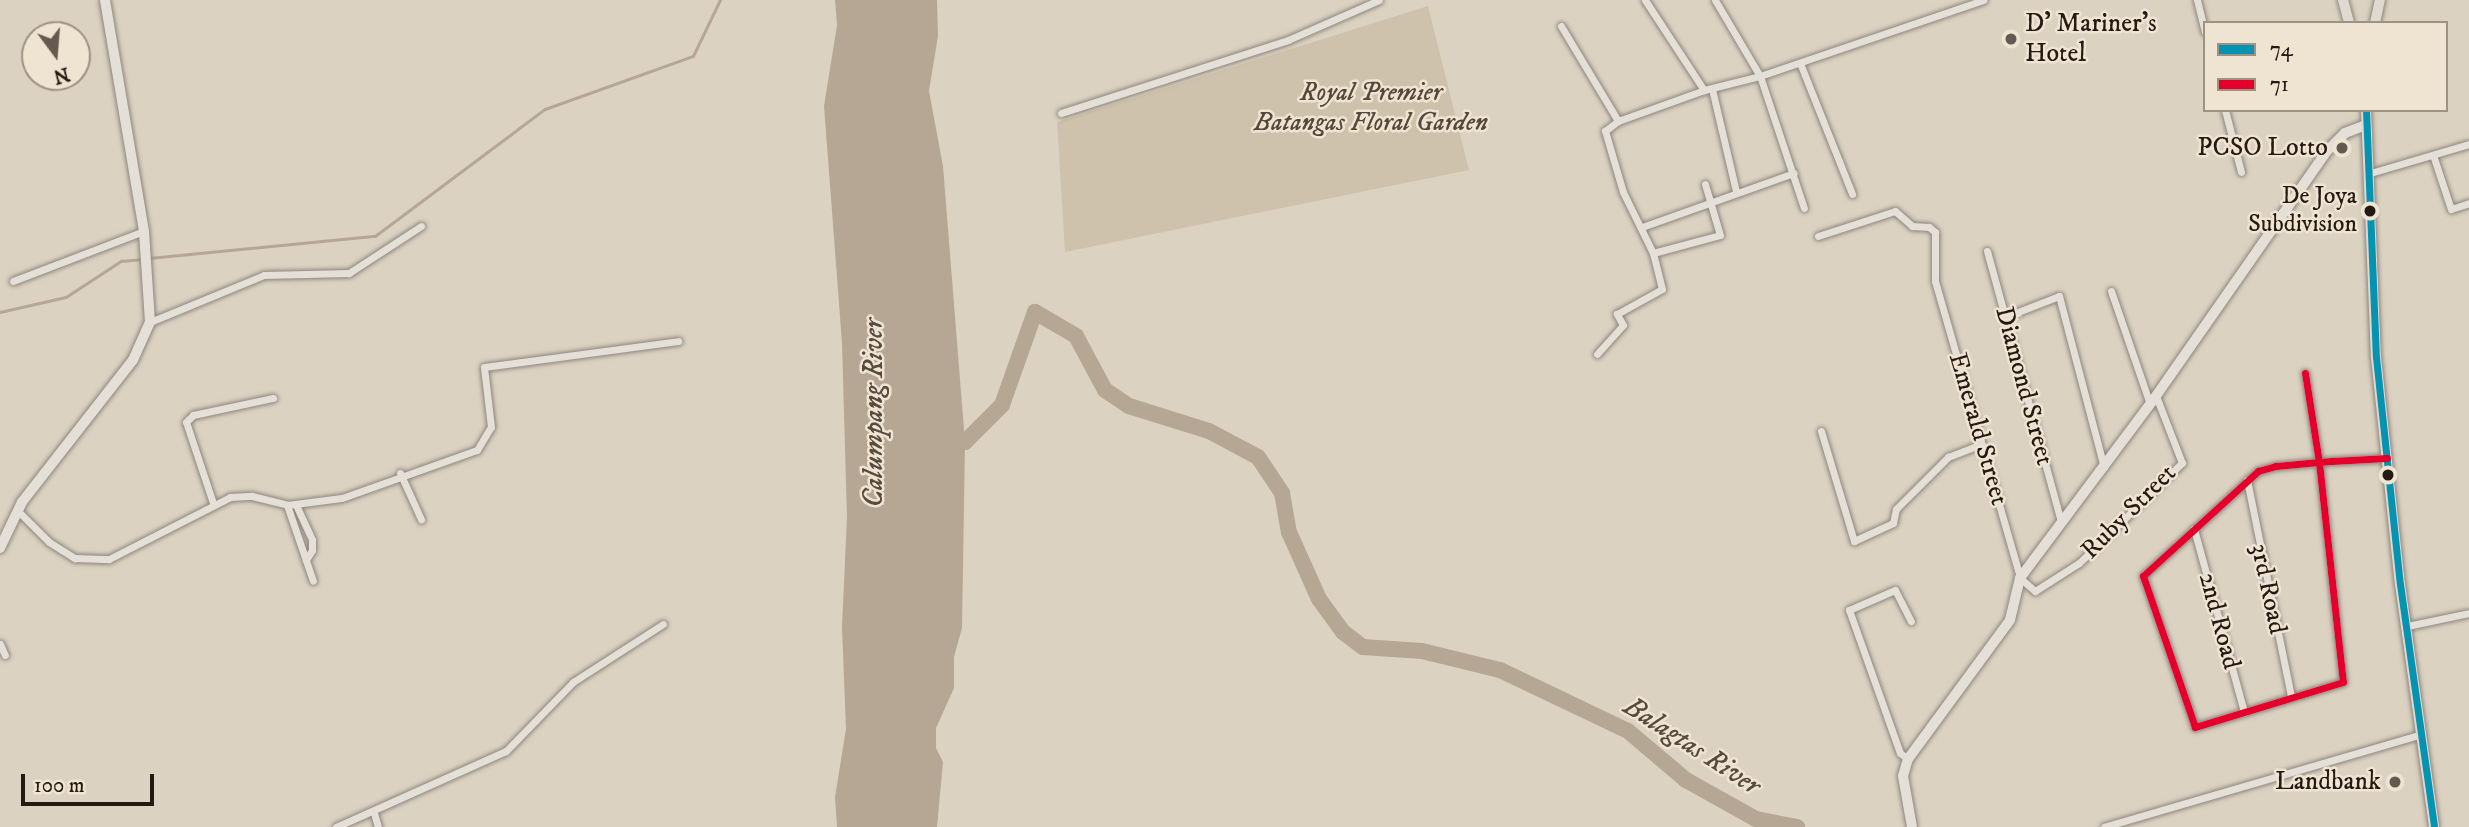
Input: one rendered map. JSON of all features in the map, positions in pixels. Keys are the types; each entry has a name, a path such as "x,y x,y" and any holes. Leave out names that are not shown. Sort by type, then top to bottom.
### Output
{"main road":[{"path":"2343,0 2348,21"},
{"path":"2375,21 2380,0"},
{"path":"2366,112 2371,283 2387,458 2434,827"}],"street":[{"path":"0,548 17,510 133,360 150,322 144,231 105,0"},
{"path":"1061,113 1288,40 1379,0"},
{"path":"1645,0 1708,89 1736,191"},
{"path":"1715,0 1760,76 1804,208"},
{"path":"1597,354 1623,325 1618,314 1662,289 1653,253 1623,192 1605,131 1618,121 1708,89 1760,76 1982,0"},
{"path":"2197,0 2203,24"},
{"path":"1561,26 1618,121"},
{"path":"1800,63 1852,194"},
{"path":"2226,112 2241,172"},
{"path":"1912,827 1903,776 1908,759 2010,620 2020,578 2153,400 2326,152 2345,133 2366,125"},
{"path":"2367,174 2469,144"},
{"path":"2433,155 2451,209 2469,203"},
{"path":"1642,227 1708,200 1794,173"},
{"path":"1653,253 1720,235 1705,184"},
{"name":"Emerald Street","path":"1818,236 1899,212 1912,226 1929,227 1935,232 1935,281 2020,578"},
{"path":"150,322 264,275 349,273 421,226"},
{"path":"13,281 144,231"},
{"name":"Diamond Street","path":"1987,251 2061,521"},
{"path":"2110,291 2153,400"},
{"path":"2005,317 2059,296 2104,467"},
{"path":"17,510 49,542 92,562 120,555 212,503 246,495 292,505 342,498 400,473 464,456 484,444 491,419 484,367 678,341"},
{"path":"2305,373 2319,462 2343,682 2195,727 2143,576 2247,480 2276,466 2319,462 2387,458"},
{"path":"212,503 186,422 193,415 273,398"},
{"name":"Ruby Street","path":"2020,578 2035,591 2079,563 2182,463 2153,400"},
{"path":"1821,431 1854,541 1893,523 1896,509 1948,457 1983,444"},
{"path":"400,473 421,519"},
{"name":"3rd Road","path":"2247,480 2291,697"},
{"path":"292,505 312,540 312,550 306,560"},
{"path":"292,505 313,581"},
{"name":"2nd Road","path":"2194,529 2244,712"},
{"path":"1908,759 1900,753 1849,610 1895,590 1912,621"},
{"path":"2407,625 2469,612"},
{"path":"336,827 374,813 506,751 573,682 663,624"},
{"path":"0,644 5,655"},
{"path":"2104,827 2422,734"},
{"path":"374,813 378,827"}],"green space":[{"name":"Royal Premier Batangas Floral Garden","path":"1428,6 1469,170 1065,252 1057,122"}],"water":[{"name":"Calumpang River","path":"835,0 937,0 938,36 929,91 943,166 965,442 962,628 954,657 954,688 936,728 936,748 943,762 937,827 837,827 835,797 846,729 842,627 847,517 842,343 824,106 837,25"}],"waterway":[{"path":"149,258 375,236 545,109 693,56 720,0"},
{"path":"0,312 66,297 121,261 143,259"},
{"name":"Balagtas River","path":"943,447 965,442 1002,405 1035,312 1076,336 1105,390 1129,406 1209,431 1258,457 1282,493 1289,532 1319,599 1343,632 1363,647 1422,651 1500,670 1628,731 1686,780 1756,819 1797,827"}],"transit line":[{"name":"74","path":"2366,112 2376,357 2400,584 2434,827"},
{"name":"71","path":"2305,373 2319,462 2343,682 2195,727 2143,576 2258,471 2276,466 2319,462 2332,461 2387,458"}],"place":[{"name":"D' Mariner's Hotel","path":"2011,39"},
{"name":"PCSO Lotto","path":"2342,148"},
{"name":"De Joya Subdivision","path":"2370,211"},
{"name":"Landbank","path":"2395,782"}]}
